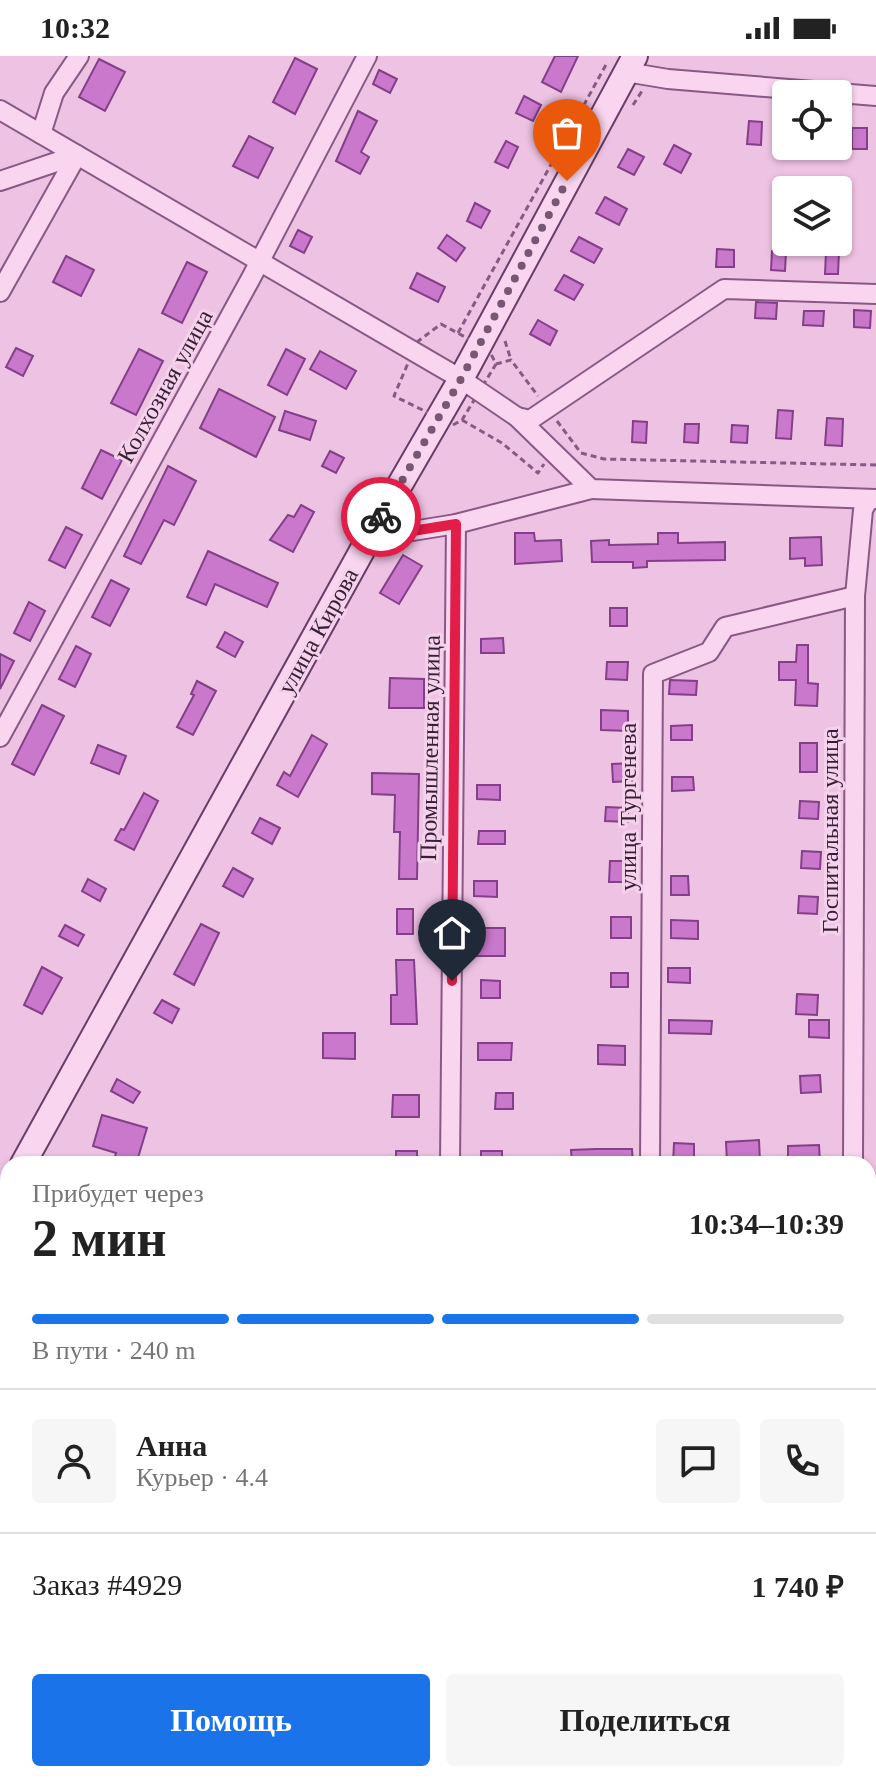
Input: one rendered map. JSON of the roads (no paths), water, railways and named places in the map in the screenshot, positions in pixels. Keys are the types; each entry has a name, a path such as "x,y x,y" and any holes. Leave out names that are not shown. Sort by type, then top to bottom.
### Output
{"main road":[{"name":"улица Кирова","path":"27,1156 369,538 461,379 624,61"}],"street":[{"path":"41,134 54,93 79,56"},
{"name":"Колхозная улица","path":"0,737 259,262 367,56"},
{"path":"624,61 668,79 876,96"},
{"path":"0,110 461,379 517,417 591,489"},
{"path":"0,181 77,155"},
{"path":"0,292 77,155"},
{"path":"517,417 530,420 724,289 876,294"},
{"path":"369,538 456,524 591,489 872,499"},
{"name":"Госпитальная улица","path":"853,1156 855,596 863,510 872,499"},
{"name":"Промышленная улица","path":"450,1156 456,524"},
{"name":"улица Тургенева","path":"650,1156 653,674 709,652 725,627 855,596"}]}
